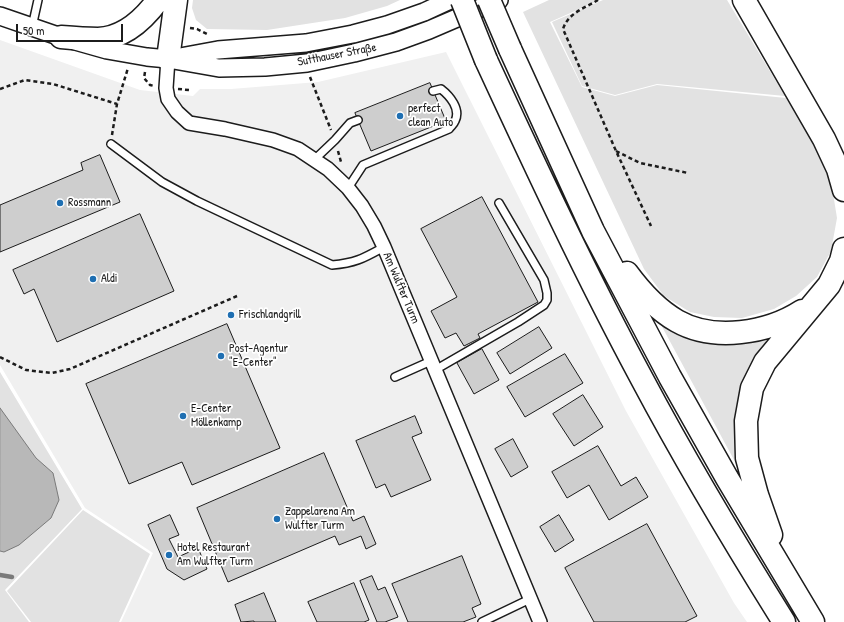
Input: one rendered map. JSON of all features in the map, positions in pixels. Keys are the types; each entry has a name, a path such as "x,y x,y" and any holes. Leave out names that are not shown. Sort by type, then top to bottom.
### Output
{"highway":[{"path":"61,37 99,39 116,36 131,28 146,15 158,0"},
{"path":"168,59 176,0"},
{"path":"462,0 486,60 583,264 642,380 702,486 784,622"},
{"path":"489,0 593,231 727,478 785,578 813,622"},
{"path":"744,0 824,139 838,169 844,190"},
{"path":"593,231 640,291 658,308 678,322 701,330 723,333 748,331 770,326 792,318 812,305"},
{"path":"785,578 757,495 747,458 746,421 752,388 765,362 829,285 841,261 844,249"}],"street":[{"name":"Sutthauser Straße","path":"168,59 218,50 306,43 346,35 387,25 424,12 450,0"},
{"name":"Sutthauser Straße","path":"0,16 61,37 107,50 219,68 265,67 307,63 396,42 429,30 499,0"},
{"name":"Am Wulfter Turm","path":"168,59 166,88 168,99 177,112 189,123 274,140 298,149 328,169 348,188 362,206 384,247 540,622"}],"lane":[{"path":"32,27 38,0"},
{"path":"348,188 363,165 449,129 455,122 457,116 452,100 441,89 433,91"},
{"path":"314,160 350,123 358,120"},
{"path":"111,144 162,182 197,202 332,265 347,264 358,261 384,247"},
{"path":"395,378 433,366 518,322 544,305 547,300 544,280 499,203"},
{"path":"482,622 530,599"}],"path":[{"path":"598,0 573,14 566,21 563,29 616,151 652,226"},
{"path":"111,144 117,104 132,54"},
{"path":"144,78 150,85"},
{"path":"0,89 26,80 53,84 117,104"},
{"path":"616,151 640,163 688,173"},
{"path":"0,357 26,370 52,373 70,369 237,296"}],"shaded area":[{"path":"193,0 400,0 387,6 345,18 267,30 207,29 196,20 192,8"},
{"path":"549,0 600,0 550,22 582,87 615,96 657,85 786,98 818,152 832,187 837,218 831,251 817,277 796,296 774,309 742,318 714,317 690,312 664,296 644,269 523,12"},
{"path":"603,0 727,0 785,96 657,84 615,95 582,86 552,22"},
{"path":"0,40 140,90 193,96 200,89 231,89 318,82 446,52 626,411 734,603 747,622 121,622 153,553 85,508 0,365"},
{"path":"653,310 677,327 792,322 758,360 740,471"},
{"path":"0,372 82,509 5,590 29,622 0,622"},
{"path":"0,408 36,458 53,473 59,500 51,518 19,545 4,552 0,551"},
{"path":"83,510 150,554 119,622 31,622 7,591"}],"building":[{"name":"perfect clean Auto","path":"430,83 446,121 371,151 355,113"},
{"name":"Rossmann","path":"100,155 120,202 0,252 0,205 83,170 81,163"},
{"path":"482,197 538,302 478,334 480,338 464,346 456,333 445,338 431,311 457,297 421,229"},
{"name":"Aldi","path":"140,214 174,291 57,342 34,289 24,294 13,270"},
{"name":"E-Center Möllenkamp","path":"227,324 280,448 192,485 182,462 129,484 86,384"},
{"path":"539,327 552,348 510,374 497,353"},
{"path":"482,349 499,380 474,394 457,363"},
{"path":"565,354 583,383 525,417 507,387"},
{"path":"583,395 603,427 574,446 553,414"},
{"path":"415,416 422,433 412,437 431,480 391,497 385,484 376,488 356,441"},
{"path":"513,439 528,467 511,477 495,449"},
{"path":"598,446 621,486 636,477 648,497 609,520 589,485 567,498 552,472"},
{"name":"Zappelarena Am Wulfter Turm","path":"324,453 353,521 364,516 376,544 366,549 361,536 339,545 335,536 228,582 197,508"},
{"path":"170,515 179,535 169,539 178,557 198,548 207,569 184,580 167,569 148,525"},
{"path":"559,515 574,540 555,552 540,527"},
{"path":"647,524 697,616 685,622 594,622 565,568"},
{"path":"462,556 481,604 472,608 476,617 463,622 408,622 392,584"},
{"path":"372,576 378,590 385,587 398,617 385,622 377,622 360,581"},
{"path":"354,583 369,620 364,622 317,622 308,602"},
{"path":"264,593 276,622 241,622 235,605"}],"waterway":[{"path":"0,575 12,577"}],"place":[{"name":"perfect clean Auto","path":"400,116"},
{"name":"Rossmann","path":"60,203"},
{"name":"Aldi","path":"93,279"},
{"name":"Frischlandgrill","path":"231,315"},
{"name":"Post-Agentur \"E-Center\"","path":"221,356"},
{"name":"E-Center Möllenkamp","path":"183,416"},
{"name":"Zappelarena Am Wulfter Turm","path":"277,519"},
{"name":"Hotel Restaurant Am Wulfter Turm","path":"169,555"}]}
